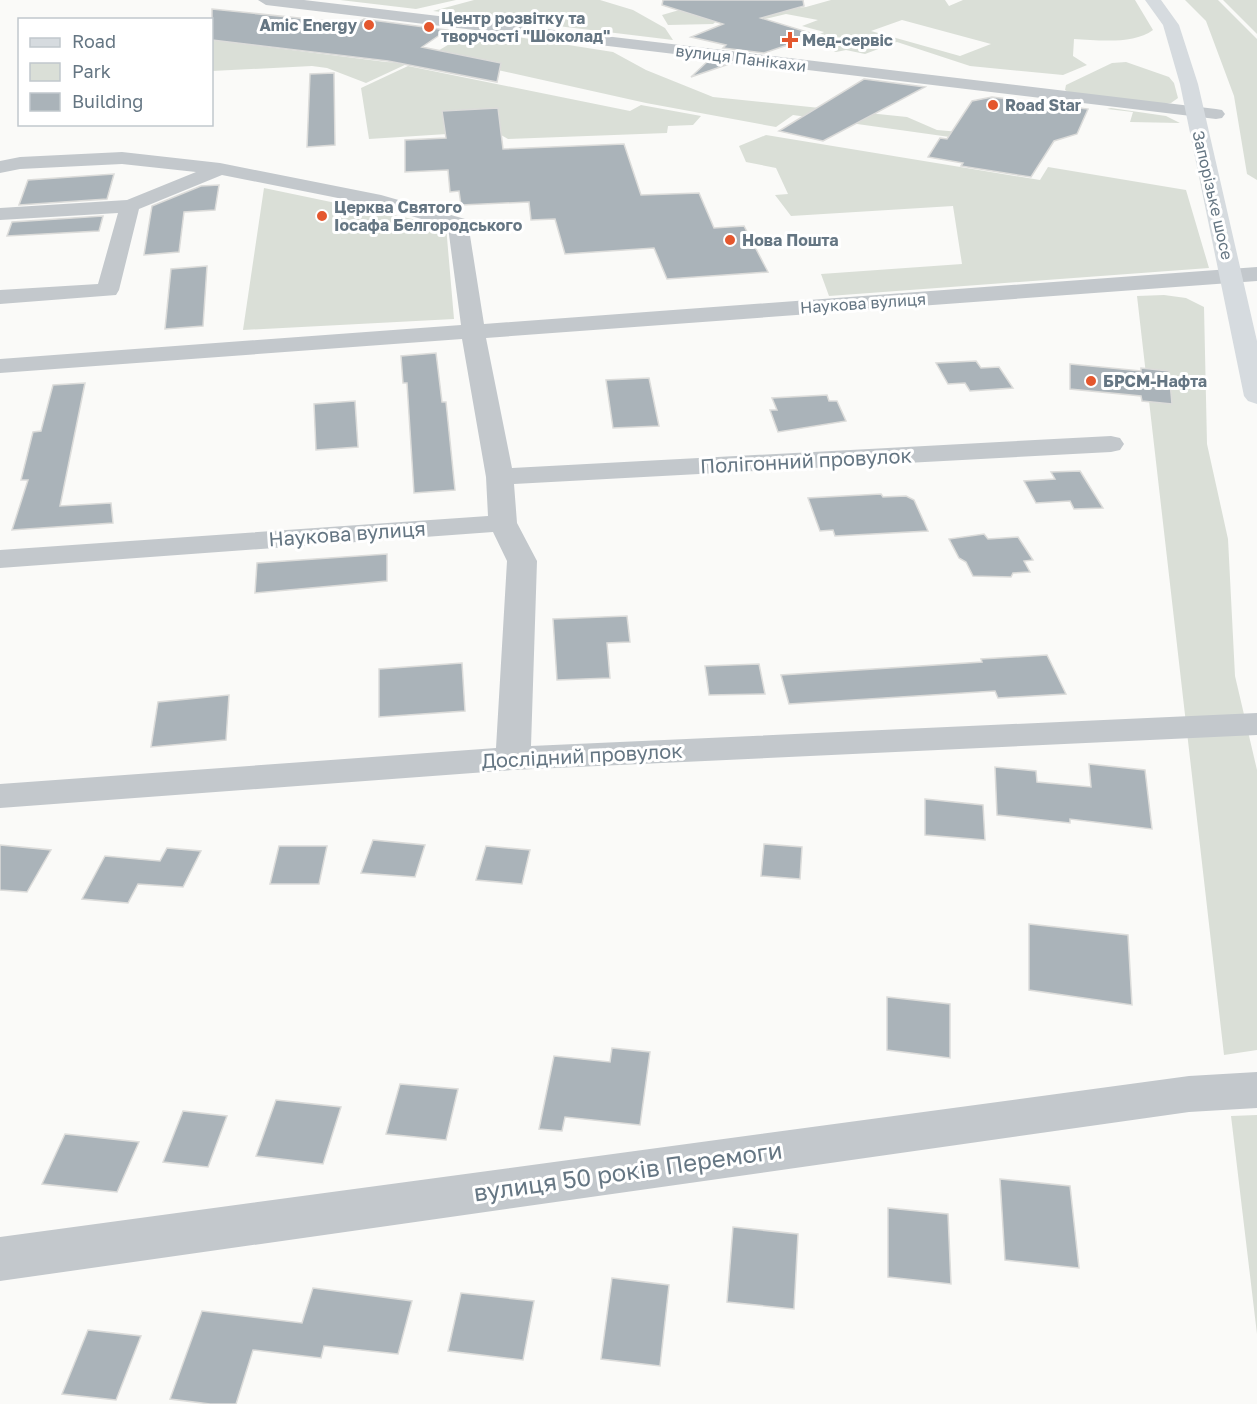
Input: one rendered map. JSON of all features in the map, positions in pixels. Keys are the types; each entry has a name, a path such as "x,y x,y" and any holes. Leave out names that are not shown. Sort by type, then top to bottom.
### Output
{"main road":[{"name":"Запорізьке шосе","path":"1153,0 1165,15 1175,35 1195,113 1249,274 1257,396"},
{"path":"1170,0 1186,20"},
{"name":"Запорізьке шосе","path":"1211,95 1220,134"}],"street":[{"name":"вулиця Панікахи","path":"266,0 1216,114"},
{"path":"0,167 20,163 122,158 220,169 381,201 458,223 474,333 500,477 503,523 522,561 513,758"},
{"path":"0,214 130,207 220,169"},
{"path":"0,297 108,290 130,207"},
{"name":"Наукова вулиця","path":"0,366 474,333 1249,274"},
{"name":"Полігонний провулок","path":"500,477 1111,444"},
{"name":"Наукова вулиця","path":"0,559 503,523"},
{"name":"Дослідний провулок","path":"0,796 513,758 1257,724"},
{"name":"вулиця 50 років Перемоги","path":"0,1259 1189,1094 1257,1090"}],"green space":[{"path":"340,0 456,0 416,9"},
{"path":"474,0 600,0 633,10 665,28 673,40 433,11"},
{"path":"714,0 785,9 806,7 831,0 945,0 949,6 963,0 1135,0 1153,30 1145,35 1125,40 1074,39 1073,56 1087,65 1063,75 970,66 897,42 865,54 846,50 836,52 808,40 824,32 802,26 818,20 786,14 761,20 727,12 713,24 668,25 662,15","holes":["902,20 991,44 960,56 871,31"]},
{"path":"1185,0 1218,0 1257,39 1257,180 1247,174 1234,96 1206,21"},
{"path":"1223,0 1257,0 1257,34"},
{"path":"473,30 613,52 646,70 713,97 907,117 937,130 960,132 1014,146 793,115 776,127 646,103 431,55"},
{"path":"213,40 409,63 366,83 327,68 312,66 213,71"},
{"path":"1126,62 1169,77 1174,83 1178,98 1171,103 1163,104 1065,90 1066,85 1112,63"},
{"path":"408,66 630,111 641,105 701,116 693,125 668,126 667,133 508,139 494,131 369,139 361,88"},
{"path":"1111,108 1166,116 1180,123 1130,122 1133,112 1107,109"},
{"path":"766,135 1040,180 1048,167 1186,190 1209,268 829,296 821,274 962,264 953,206 791,216 775,195 788,194 776,168 746,162 739,146"},
{"path":"264,188 446,226 454,319 243,330"},
{"path":"1164,295 1186,298 1204,307 1207,444 1228,539 1235,676 1257,770 1257,1050 1224,1055 1137,296"},
{"path":"1257,1115 1257,1334 1231,1116"}],"building":[{"path":"663,0 803,0 804,6 761,18 817,35 764,53 723,48 726,45 691,37 723,24 662,5"},
{"path":"212,9 356,24 364,19 447,30 422,47 501,63 497,82 388,61 213,40"},
{"path":"709,60 732,63 691,77"},
{"path":"334,73 335,145 307,147 310,74"},
{"path":"864,79 925,87 823,141 779,131"},
{"path":"992,97 1088,109 1077,134 1054,141 1031,177 961,166 963,163 928,157 940,138 947,139 972,101"},
{"path":"498,108 503,149 624,144 641,195 699,193 714,228 744,226 768,272 667,279 654,248 565,254 555,219 531,220 529,202 461,205 459,191 450,192 448,170 405,172 405,140 446,138 442,111"},
{"path":"114,174 107,199 19,205 28,180"},
{"path":"219,185 215,210 184,212 179,252 144,255 152,206 201,186"},
{"path":"103,216 99,231 7,236 12,222"},
{"path":"207,266 203,326 165,329 171,269"},
{"path":"436,353 442,402 446,402 455,490 414,493 407,383 403,383 401,356"},
{"path":"976,361 981,368 999,367 1013,388 970,391 965,383 948,384 936,363"},
{"path":"1070,364 1141,371 1141,368 1169,371 1172,404 1142,401 1141,396 1070,389"},
{"path":"649,378 659,426 613,428 606,380"},
{"path":"85,383 60,506 111,503 113,523 12,530 28,480 21,480 33,432 41,431 53,385"},
{"path":"827,395 829,401 837,401 846,421 778,432 770,410 777,410 772,398"},
{"path":"355,401 358,447 316,450 314,404"},
{"path":"1080,471 1103,508 1074,509 1070,501 1036,503 1024,481 1055,479 1051,472"},
{"path":"881,494 883,497 906,496 914,500 928,531 835,536 833,530 820,531 808,498"},
{"path":"984,534 988,539 1018,537 1033,560 1024,561 1030,572 1013,573 1011,577 973,576 966,562 959,558 949,539"},
{"path":"387,554 387,581 255,593 257,563"},
{"path":"627,616 630,642 607,643 610,678 557,680 553,619"},
{"path":"1047,655 1066,694 998,698 995,691 789,704 781,675 982,662 981,659"},
{"path":"462,663 465,711 379,717 379,669"},
{"path":"759,664 765,694 709,695 705,666"},
{"path":"229,695 226,740 151,747 158,702"},
{"path":"1089,764 1145,770 1152,829 1070,819 1070,823 997,815 995,767 1036,771 1037,782 1091,787"},
{"path":"925,799 983,805 985,840 925,835"},
{"path":"373,840 425,845 415,877 361,873"},
{"path":"764,844 802,847 800,879 761,876"},
{"path":"0,845 51,850 27,892 0,890"},
{"path":"279,846 327,846 319,884 270,884"},
{"path":"486,846 530,850 522,884 476,880"},
{"path":"167,848 201,851 183,887 138,884 128,903 82,899 105,856 160,861"},
{"path":"1029,924 1128,935 1132,1005 1029,990"},
{"path":"887,997 950,1004 950,1058 887,1050"},
{"path":"612,1048 650,1052 640,1125 565,1117 562,1131 539,1129 554,1056 610,1062"},
{"path":"400,1084 458,1089 446,1140 386,1134"},
{"path":"276,1100 341,1107 323,1164 256,1156"},
{"path":"183,1111 227,1116 208,1167 163,1162"},
{"path":"65,1134 139,1142 117,1192 42,1184"},
{"path":"1000,1179 1070,1186 1079,1268 1005,1260"},
{"path":"888,1208 948,1214 951,1284 888,1277"},
{"path":"733,1227 798,1234 794,1309 727,1302"},
{"path":"612,1278 669,1285 660,1366 601,1359"},
{"path":"313,1288 412,1301 398,1354 324,1346 321,1358 253,1350 236,1404 210,1404 170,1399 202,1311 302,1323"},
{"path":"461,1293 534,1301 523,1360 448,1351"},
{"path":"88,1330 141,1336 116,1400 62,1394"}],"place":[{"name":"Amic Energy","path":"369,25"},
{"name":"Центр розвітку та творчості \"Шоколад\"","path":"429,27"},
{"name":"Мед-сервіс","path":"790,40"},
{"name":"Road Star","path":"993,105"},
{"name":"Церква Святого Іосафа Белгородського","path":"322,216"},
{"name":"Нова Пошта","path":"730,240"},
{"name":"БРСМ-Нафта","path":"1091,381"}]}
